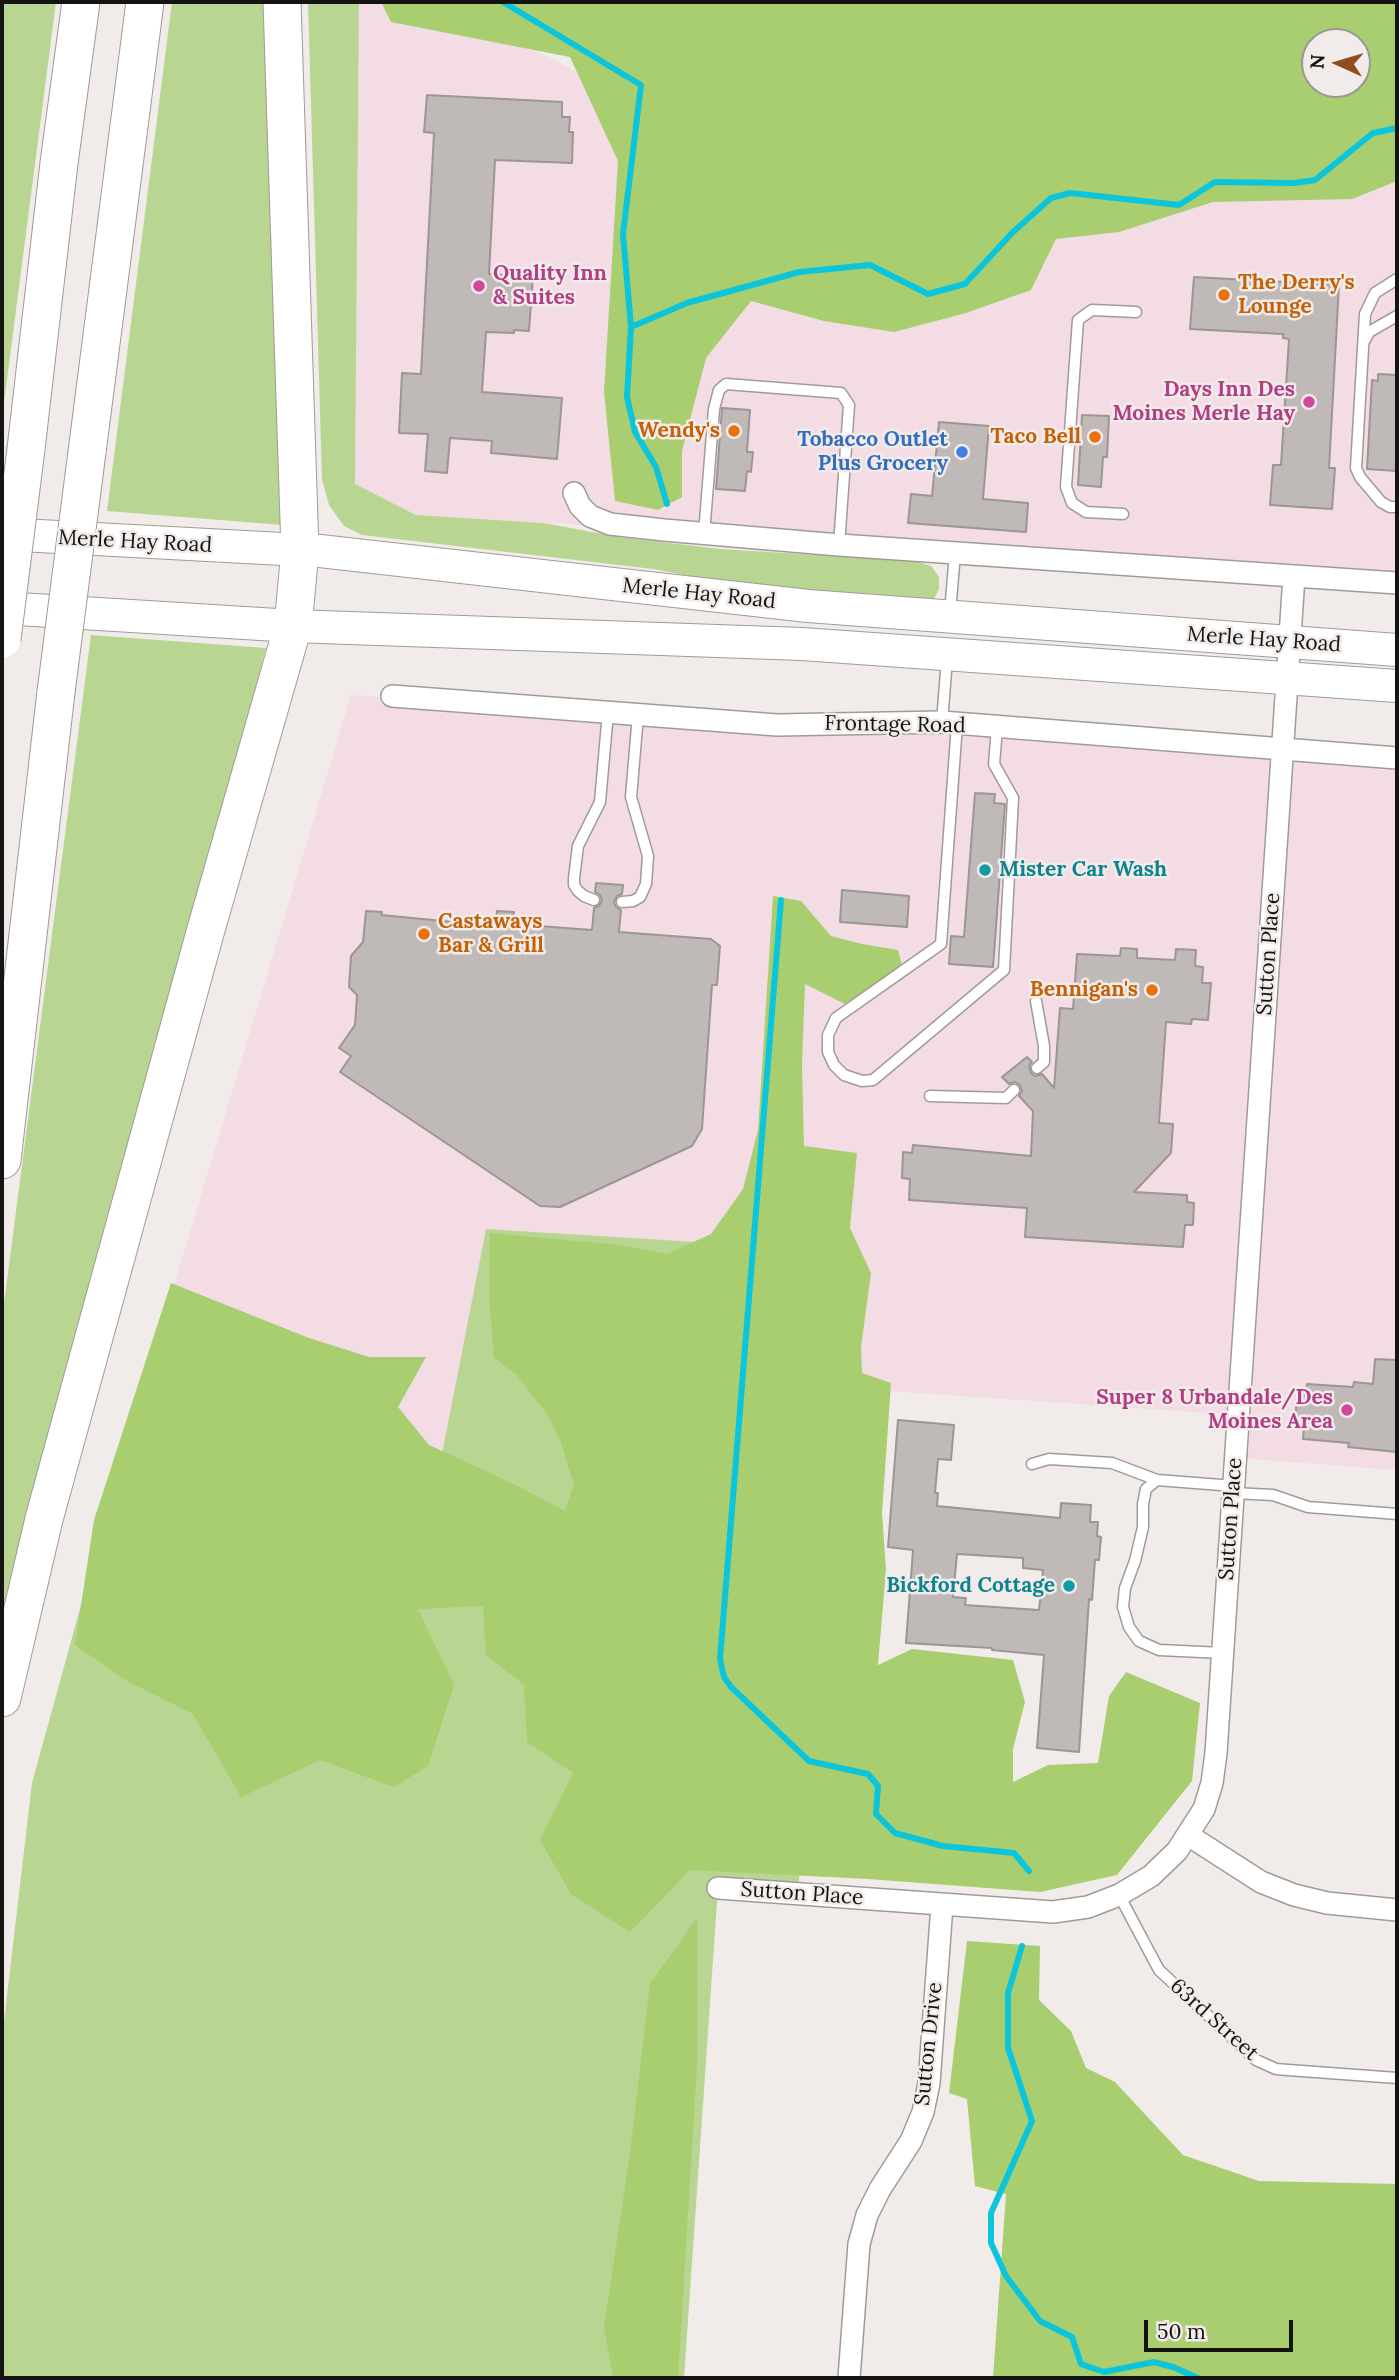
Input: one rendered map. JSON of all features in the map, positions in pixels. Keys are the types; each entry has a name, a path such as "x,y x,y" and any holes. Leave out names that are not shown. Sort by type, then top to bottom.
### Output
{"highway":[{"path":"2,639 81,2"},
{"path":"2,1160 56,692 145,2"},
{"path":"2,1698 44,1519 293,626 300,551 282,2"}],"main road":[{"name":"Merle Hay Road","path":"2,534 333,553 808,606 1397,650"},
{"name":"Merle Hay Road","path":"2,608 293,626 802,644 1397,686"}],"street":[{"path":"574,493 580,506 590,516 610,524 839,545 1397,583"},
{"name":"Sutton Place","path":"718,1888 1053,1912 1088,1907 1119,1895 1152,1876 1177,1851 1204,1809 1212,1783 1223,1653 1294,576"},
{"name":"Frontage Road","path":"392,696 777,725 949,723 1397,758"},
{"path":"1188,1835 1229,1864 1261,1882 1294,1895 1327,1903 1397,1910"},
{"name":"Sutton Drive","path":"849,2378 859,2244 867,2215 880,2189 911,2141 923,2112 929,2083 942,1905"}],"lane":[{"path":"1397,279 1375,293 1365,314 1356,468 1360,477 1381,502 1397,507"},
{"path":"1123,514 1086,512 1072,503 1066,487 1078,320 1092,310 1136,312"},
{"path":"1363,342 1369,332 1397,316"},
{"path":"704,534 714,409 719,390 726,384 841,393 849,405 839,545"},
{"path":"950,616 955,553"},
{"path":"947,654 949,723 941,944 836,1018 828,1035 828,1052 834,1065 844,1075 862,1081 873,1080 1004,970 1013,798 994,764 997,728"},
{"path":"594,900 578,891 574,878 578,846 600,802 608,712"},
{"path":"622,902 640,897 646,884 648,856 631,797 638,715"},
{"path":"1036,1001 1044,1046 1044,1062 1037,1068"},
{"path":"930,1096 1006,1098 1014,1090"},
{"path":"1032,1464 1049,1459 1112,1463 1157,1480 1273,1495 1308,1507 1397,1514"},
{"path":"1157,1480 1146,1489 1143,1527 1125,1588 1123,1607 1129,1627 1139,1641 1159,1650 1223,1653"},
{"name":"63rd Street","path":"1119,1895 1159,1970 1256,2060 1288,2070 1397,2078"}],"shaded area":[{"path":"359,2 444,2 598,83 1340,2 1397,6 1397,583 664,530 416,515 355,484"},
{"path":"351,695 777,725 942,722 1397,758 1397,1470 1236,1458 1238,1415 831,1387 486,1230 429,1520 111,1496"}],"green space":[{"path":"2,2 56,2 2,418"},
{"path":"172,2 265,2 283,525 107,511"},
{"path":"308,2 359,2 355,484 416,515 544,523 619,537 720,549 915,561 931,566 939,577 939,589 934,599 921,605 793,595 653,569 362,535 344,526 329,505 322,479"},
{"path":"381,2 1397,2 1397,181 1352,199 1213,202 1119,232 1056,239 1031,290 966,313 894,332 824,321 751,301 706,358 682,451 682,497 658,510 615,501 604,392 618,161 570,57 391,22"},
{"path":"91,635 266,648 180,970 44,1451 2,1619 2,1319"},
{"path":"773,896 801,901 831,936 898,950 902,965 847,1005 805,984 802,1065 804,1146 857,1153 850,1228 871,1273 861,1347 862,1373 891,1383 882,1513 886,1569 878,1665 912,1649 1013,1660 1025,1702 1013,1749 1013,1782 1048,1765 1098,1763 1109,1696 1126,1672 1200,1703 1192,1781 1117,1875 1040,1892 868,1879 690,1870 630,1932 571,1894 540,1840 573,1773 527,1742 524,1685 486,1655 483,1606 418,1609 454,1685 428,1766 394,1787 320,1760 241,1797 193,1714 127,1681 75,1645 94,1520 171,1283 309,1338 369,1357 426,1357 398,1407 429,1445 565,1511 574,1485 561,1443 549,1417 517,1375 494,1358 489,1295 490,1233 620,1245 667,1254 711,1234 743,1189 758,1130"},
{"path":"486,1229 841,1251 798,1894 718,1888 684,2378 2,2378 2,2038 32,1783 111,1496 429,1520"},
{"path":"697,1918 697,2066 678,2378 613,2378 604,2327 630,2154 650,1984"},
{"path":"967,1941 1040,1946 1039,2000 1071,2031 1086,2068 1115,2082 1183,2155 1259,2181 1397,2184 1397,2378 993,2378 1006,2194 975,2186 967,2099 949,2093"}],"building":[{"name":"Quality Inn & Suites","path":"427,95 562,102 562,117 570,117 569,132 573,132 572,163 495,160 489,274 533,276 529,331 486,332 482,392 562,398 557,459 491,453 492,441 450,438 447,473 425,471 428,434 399,433 402,373 421,374 434,133 424,132"},
{"name":"Days Inn Des Moines Merle Hay","path":"1194,277 1339,285 1329,468 1335,468 1332,509 1270,505 1273,465 1281,465 1289,339 1283,338 1283,334 1190,329"},
{"path":"1378,374 1397,375 1397,471 1367,469 1372,380 1378,381"},
{"name":"Wendy's","path":"722,408 750,410 747,452 753,452 745,491 716,489"},
{"name":"Taco Bell","path":"1082,415 1109,416 1107,457 1103,457 1101,487 1078,485"},
{"path":"939,422 989,426 983,499 1028,503 1026,532 908,523 911,494 932,496"},
{"name":"Mister Car Wash","path":"975,793 995,794 994,803 1005,804 993,967 949,964 951,936 964,937"},
{"path":"596,883 623,885 622,894 617,896 614,902 621,910 619,932 711,939 720,946 717,985 712,985 702,1129 692,1146 560,1207 540,1206 340,1072 351,1056 339,1048 355,1025 357,995 349,987 351,956 363,942 366,911 382,912 381,915 495,926 497,911 514,912 513,924 592,930 594,908 599,906 602,900 595,892"},
{"path":"842,890 909,896 907,927 840,922"},
{"path":"1121,948 1137,949 1137,958 1175,960 1176,949 1196,950 1195,966 1203,967 1202,983 1211,983 1208,1020 1192,1019 1191,1024 1166,1022 1159,1123 1173,1124 1171,1153 1134,1192 1187,1195 1187,1202 1194,1203 1193,1225 1185,1225 1183,1247 1025,1237 1027,1208 909,1200 910,1179 902,1178 903,1152 912,1153 913,1145 1031,1156 1033,1111 1019,1096 1022,1091 1020,1085 1015,1082 1009,1084 1002,1077 1027,1057 1032,1062 1029,1066 1031,1073 1035,1076 1042,1074 1054,1088 1060,1008 1073,1009 1077,954 1120,956"},
{"name":"Super 8 Urbandale/Des Moines Area","path":"1375,1359 1397,1360 1397,1452 1348,1447 1349,1443 1303,1439 1304,1426 1295,1425 1297,1394 1306,1395 1307,1384 1353,1387 1354,1382 1373,1384"},
{"name":"Bickford Cottage","path":"898,1420 954,1425 951,1460 938,1459 935,1493 938,1493 937,1506 1060,1518 1061,1503 1091,1505 1090,1522 1098,1522 1097,1536 1101,1537 1099,1560 1095,1560 1092,1600 1089,1599 1079,1752 1037,1748 1044,1655 992,1648 906,1643 913,1550 888,1547","holes":["957,1554 1023,1558 1023,1568 1043,1570 1039,1610 965,1605 966,1598 953,1597"]}],"waterway":[{"path":"503,2 641,85 623,234 631,327 627,397 635,432 656,467 667,504"},
{"path":"631,327 687,303 799,272 870,265 928,294 965,284 1012,233 1051,198 1070,193 1179,205 1215,182 1294,183 1315,180 1373,133 1397,128"},
{"path":"781,900 720,1659 724,1677 731,1687 809,1761 868,1774 878,1786 876,1814 895,1833 943,1846 1014,1853 1029,1871"},
{"path":"1022,1946 1008,1993 1008,2048 1032,2121 991,2213 991,2243 1006,2276 1040,2321 1072,2337 1081,2364 1104,2372 1154,2362 1198,2378"}],"place":[{"name":"Quality Inn & Suites","path":"479,286"},
{"name":"The Derry's Lounge","path":"1224,295"},
{"name":"Days Inn Des Moines Merle Hay","path":"1309,402"},
{"name":"Wendy's","path":"734,431"},
{"name":"Taco Bell","path":"1095,437"},
{"name":"Tobacco Outlet Plus Grocery","path":"962,452"},
{"name":"Mister Car Wash","path":"985,870"},
{"name":"Castaways Bar & Grill","path":"424,934"},
{"name":"Bennigan's","path":"1152,990"},
{"name":"Super 8 Urbandale/Des Moines Area","path":"1347,1410"},
{"name":"Bickford Cottage","path":"1069,1586"}]}
